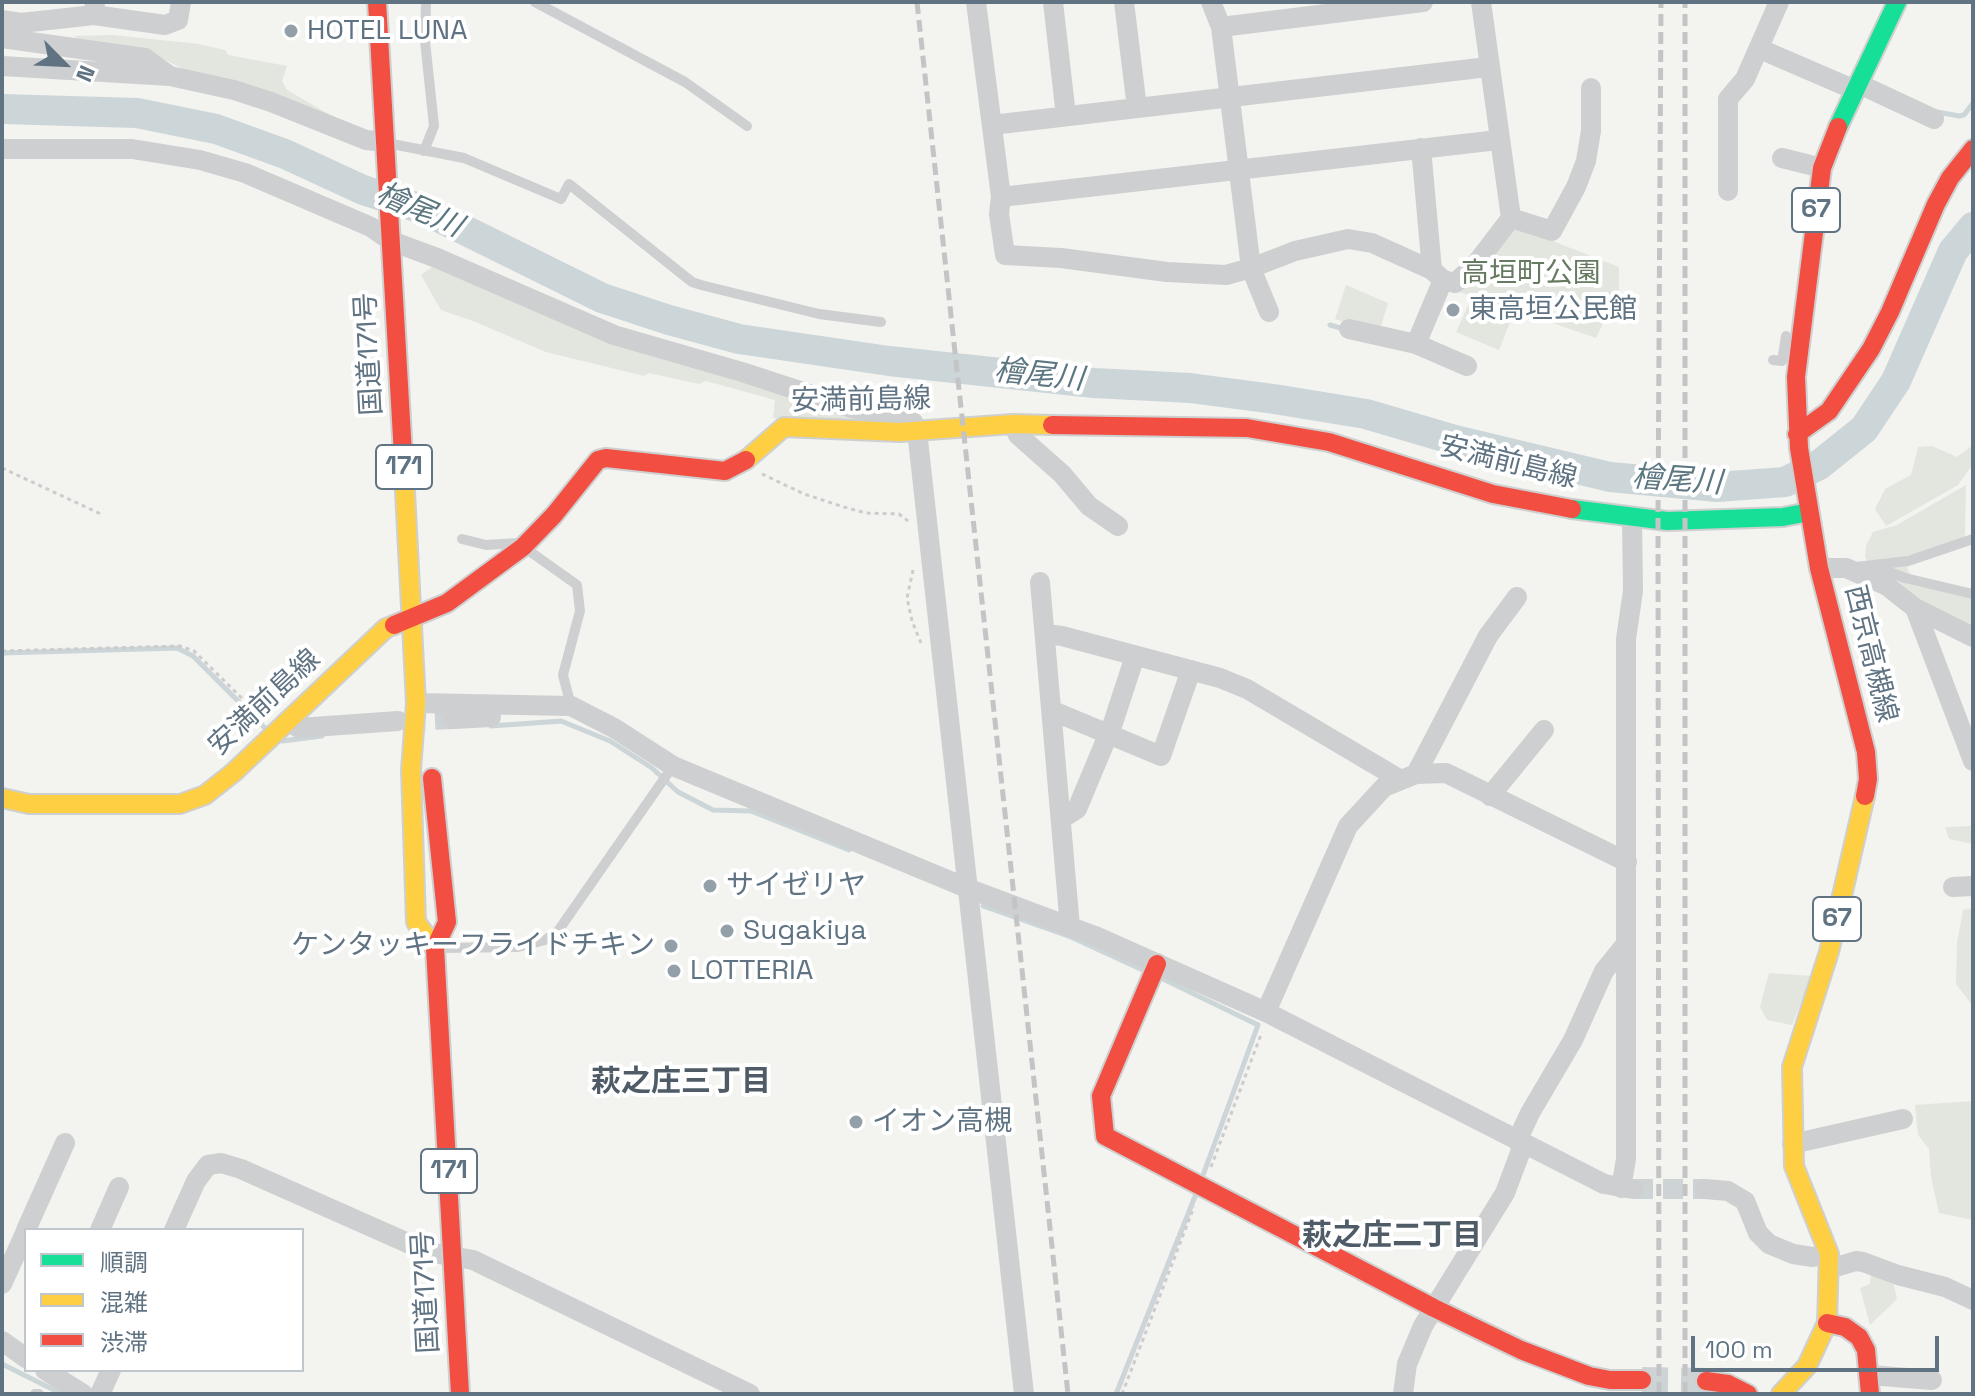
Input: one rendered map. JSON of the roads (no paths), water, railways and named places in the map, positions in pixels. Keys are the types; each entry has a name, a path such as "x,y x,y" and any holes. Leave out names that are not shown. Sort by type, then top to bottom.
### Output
{"main road":[{"name":"国道171号","path":"377,2 416,703 411,770 416,922 435,948"},
{"name":"西京高槻線","path":"1781,1394 1807,1366 1827,1323 1829,1262 1799,1180 1792,1144 1792,1067 1829,952 1861,822 1868,779 1866,752 1819,568 1798,441 1796,377 1799,300 1822,168 1856,86 1897,2"},
{"path":"1798,441 1829,411 1871,349 1936,204 1950,178 1973,149"},
{"name":"安満前島線","path":"2,798 29,804 180,804 205,795 234,772 386,628 447,603 523,547 554,515 598,460 606,458 725,471 741,464 784,427 846,431 917,431 1013,424 1247,428 1288,433 1369,453 1493,494 1548,506 1632,518 1701,520 1783,517 1808,506"},
{"name":"国道171号","path":"416,703 432,772 447,922 435,948 460,1394"},
{"path":"1157,964 1101,1096 1105,1136 1434,1308 1521,1350 1610,1387 1642,1380"},
{"path":"1827,1323 1845,1327 1859,1337 1866,1350 1870,1385"},
{"path":"1706,1381 1728,1384 1748,1394"}],"street":[{"path":"2,20 21,23 95,8 165,25 178,20 181,2"},
{"path":"976,2 1001,197 999,214 1005,255 1226,275 1295,251 1348,239 1372,243 1455,283 1475,265 1511,218 1481,2"},
{"path":"1053,2 1066,116"},
{"path":"1124,2 1137,108"},
{"path":"1211,2 1221,27 1251,268 1269,312"},
{"path":"1221,27 1423,2"},
{"path":"1728,191 1728,99 1745,79 1779,2"},
{"path":"2,38 145,58 170,76"},
{"path":"1760,49 1934,119"},
{"path":"2,66 170,76 234,90 366,140 386,142"},
{"path":"992,125 1488,67"},
{"path":"1511,218 1552,231 1563,192 1586,161 1582,114 1591,88"},
{"path":"1001,197 1498,140"},
{"path":"1416,344 1437,275 1421,148"},
{"path":"2,149 132,149 200,160 268,182 614,335 852,408 904,416 913,422 917,431 1024,1394"},
{"path":"1782,158 1822,168"},
{"path":"1349,329 1416,344 1467,366"},
{"path":"1013,424 1018,435 1062,474 1089,506 1118,526"},
{"path":"416,703 571,706 614,728 672,768 1157,964 1266,1012 1604,1184 1627,1188 1626,639 1633,591 1632,518"},
{"path":"1819,568 1846,568 1887,586 1915,608 1973,637"},
{"path":"1040,582 1070,927"},
{"path":"1409,777 1482,646 1517,597"},
{"path":"1915,608 1973,761"},
{"path":"1045,634 1191,670 1247,689 1409,777"},
{"path":"1061,819 1077,809 1108,734 1135,656"},
{"path":"1053,711 1161,756 1191,670"},
{"path":"453,719 511,716 541,704"},
{"path":"281,726 299,728 398,721"},
{"path":"1490,796 1544,730"},
{"path":"1266,1012 1348,826 1384,787 1409,777 1446,773 1627,862"},
{"path":"1403,1394 1407,1364 1423,1326 1505,1193 1530,1113 1573,1040 1604,971 1625,945"},
{"path":"1792,1144 1903,1119"},
{"path":"27,1228 65,1143"},
{"path":"175,1228 202,1173 208,1165 221,1163 428,1252 473,1260 750,1394"},
{"path":"101,1228 119,1187"},
{"path":"1705,1189 1728,1191 1745,1201 1758,1233 1769,1244 1793,1254 1829,1262 1863,1262 1945,1287 1973,1300"},
{"path":"2,1284 24,1234"},
{"path":"2,1341 24,1357"},
{"path":"48,1372 83,1394"},
{"path":"100,1394 110,1372"},
{"path":"1870,1385 1932,1380"}],"lane":[{"path":"424,151 434,126 425,41 426,2"},
{"path":"535,2 685,82 747,126"},
{"path":"386,142 464,158 561,199 569,184 692,282 819,314 881,322"},
{"path":"1773,360 1782,361 1787,330"},
{"path":"462,539 486,545 518,543 573,580 579,590 580,611 563,675 571,706"},
{"path":"1846,568 1928,556 1973,539"},
{"path":"1875,566 1905,578 1973,594"},
{"path":"435,948 518,947 545,940 558,931 672,768"}],"waterway":[{"path":"1937,112 1964,115 1973,103"},
{"name":"檜尾川","path":"2,109 137,113 216,129 285,154 363,190 422,209 602,298 739,339 889,361 1094,383 1190,388 1274,399 1366,414 1451,439 1610,477 1717,487 1785,482 1819,465 1864,429 1896,381 1953,251 1973,227"},
{"path":"1330,325 1344,329"},
{"path":"2,653 177,648 193,656 265,728"},
{"path":"491,726 561,721 610,741 652,768 678,792 713,810 751,811 849,850"},
{"path":"282,741 322,736"},
{"path":"983,906 1071,937 1145,971"},
{"path":"1161,978 1258,1025 1202,1178"},
{"path":"1116,1394 1196,1194"},
{"path":"2,1364 62,1394"}],"tunnel":[{"path":"405,721 453,719"},
{"path":"1633,1189 1705,1189"},
{"path":"1642,1380 1706,1381"}],"railway":[{"path":"917,2 1068,1394"},
{"path":"1659,1394 1661,2"},
{"path":"1685,2 1685,1394"}],"place":[{"name":"HOTEL LUNA","path":"291,31"},
{"name":"東高垣公民館","path":"1453,310"},
{"name":"サイゼリヤ","path":"710,886"},
{"name":"Sugakiya","path":"727,931"},
{"name":"ケンタッキーフライドチキン","path":"671,946"},
{"name":"LOTTERIA","path":"674,971"},
{"name":"イオン高槻","path":"856,1122"}],"district":[{"name":"萩之庄三丁目","path":"681,1083"},
{"name":"萩之庄二丁目","path":"1392,1237"}],"park label":[{"name":"高垣町公園","path":"1531,274"}]}
